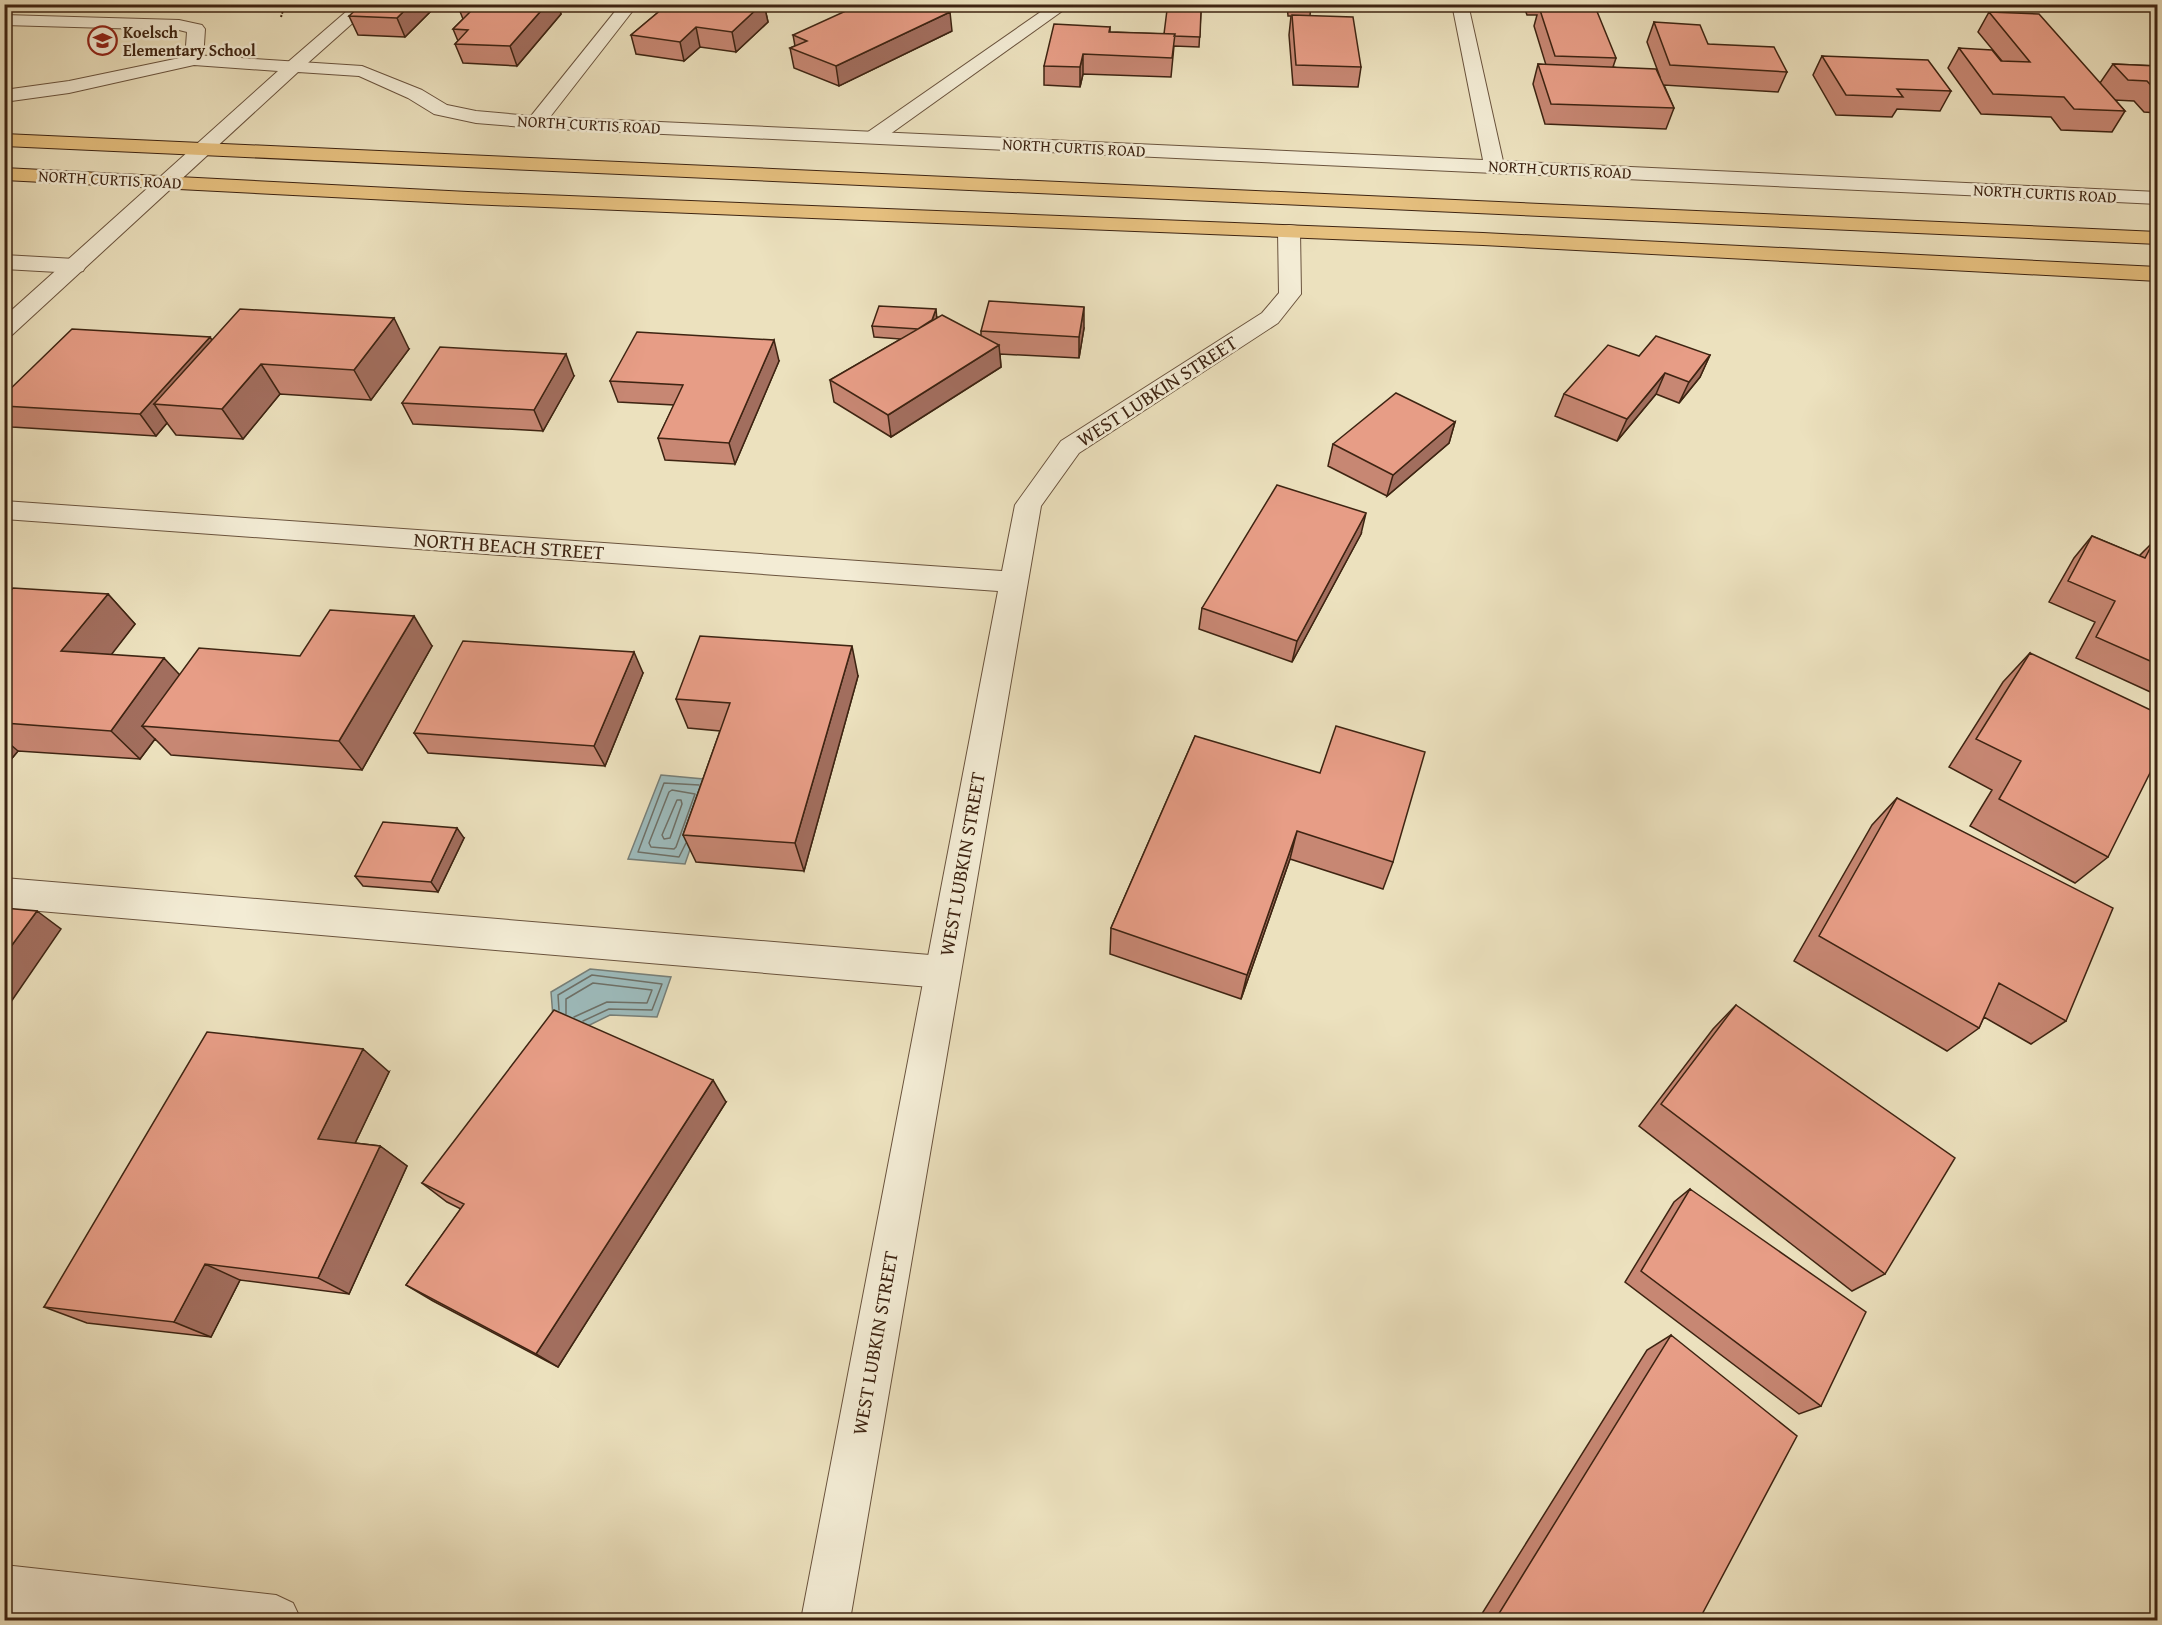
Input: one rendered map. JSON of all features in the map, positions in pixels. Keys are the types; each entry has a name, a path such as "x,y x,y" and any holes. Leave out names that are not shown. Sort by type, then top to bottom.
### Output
{"main road":[{"name":"NORTH CURTIS ROAD","path":"4,140 2157,238"},
{"name":"NORTH CURTIS ROAD","path":"4,174 468,198 1483,239 2157,274"}],"street":[{"path":"4,330 294,66 366,4"},
{"path":"536,122 630,4"},
{"path":"872,138 1064,4"},
{"path":"1460,4 1494,166"},
{"path":"4,20 188,27 196,29 194,60"},
{"name":"NORTH CURTIS ROAD","path":"4,96 69,87 194,60 362,71 415,94 441,110 476,117 536,122 2157,198"},
{"name":"WEST LUBKIN STREET","path":"825,1620 1028,506 1070,447 1270,318 1290,294 1289,231"},
{"path":"4,262 75,266"},
{"name":"NORTH BEACH STREET","path":"4,510 1014,582"},
{"path":"4,893 942,972"},
{"path":"4,1589 276,1620"}],"water":[{"path":"661,775 714,780 685,864 628,859"},
{"path":"590,969 671,977 657,1017 610,1015 555,1042 551,992"}],"building":[{"path":"362,4 411,4 397,18 349,16"},
{"path":"463,4 547,4 510,46 455,44 468,30 453,29 473,9 459,9"},
{"path":"668,4 762,4 732,32 696,27 680,42 631,35"},
{"path":"861,4 929,4 950,12 836,66 790,48 807,41 793,35"},
{"path":"1289,4 1311,4 1311,7 1289,6"},
{"path":"1539,7 1596,9 1616,58 1555,56"},
{"path":"1167,10 1201,11 1200,37 1164,34"},
{"path":"1989,12 2039,14 2125,111 2074,109 2064,97 1993,94 1959,48 1992,50 2001,61 2030,62"},
{"path":"1292,15 1353,17 1361,67 1296,65"},
{"path":"1654,22 1700,25 1708,44 1774,47 1787,72 1670,65"},
{"path":"1054,24 1110,27 1109,32 1175,34 1172,58 1083,54 1080,67 1044,66"},
{"path":"1822,56 1928,60 1951,91 1897,89 1903,97 1846,95"},
{"path":"1538,64 1656,69 1674,108 1551,104"},
{"path":"2113,64 2157,66 2157,92 2147,81 2128,80"},
{"path":"989,301 1084,307 1079,337 981,331"},
{"path":"879,306 936,309 932,320 918,329 872,326"},
{"path":"240,309 394,318 354,370 261,364 222,409 154,404"},
{"path":"942,315 999,345 888,415 830,380"},
{"path":"72,329 210,337 140,414 4,406 4,395"},
{"path":"637,332 774,340 729,443 658,438 683,385 610,381"},
{"path":"1656,336 1710,355 1689,382 1665,373 1627,419 1564,394 1608,345 1639,356"},
{"path":"440,347 566,354 534,410 402,403"},
{"path":"1396,393 1455,422 1393,475 1333,444"},
{"path":"1277,485 1366,513 1297,641 1202,608"},
{"path":"2092,536 2145,558 2154,541 2157,542 2157,664 2096,637 2115,601 2068,581"},
{"path":"13,588 108,594 61,651 164,658 111,731 4,723 4,598"},
{"path":"330,610 414,616 339,741 142,726 199,648 300,656"},
{"path":"700,636 852,646 795,843 683,835 730,703 676,699"},
{"path":"463,641 634,652 594,746 414,733"},
{"path":"2030,653 2157,713 2157,759 2108,857 1999,799 2021,761 1976,739"},
{"path":"1336,726 1425,752 1393,862 1297,831 1247,975 1111,928 1195,736 1320,773"},
{"path":"1897,798 2113,908 2066,1021 1999,983 1979,1028 1819,936"},
{"path":"383,822 457,828 431,882 355,876"},
{"path":"4,908 37,911 4,956"},
{"path":"1736,1005 1955,1158 1885,1274 1661,1104"},
{"path":"554,1010 713,1080 536,1354 406,1285 464,1204 422,1183"},
{"path":"207,1032 363,1049 318,1139 380,1146 318,1278 205,1264 174,1322 44,1307"},
{"path":"1690,1189 1866,1312 1821,1406 1641,1271"},
{"path":"1671,1335 1797,1436 1699,1620 1495,1620"}],"place":[{"name":"Koelsch Elementary School","path":"102,41"}]}
